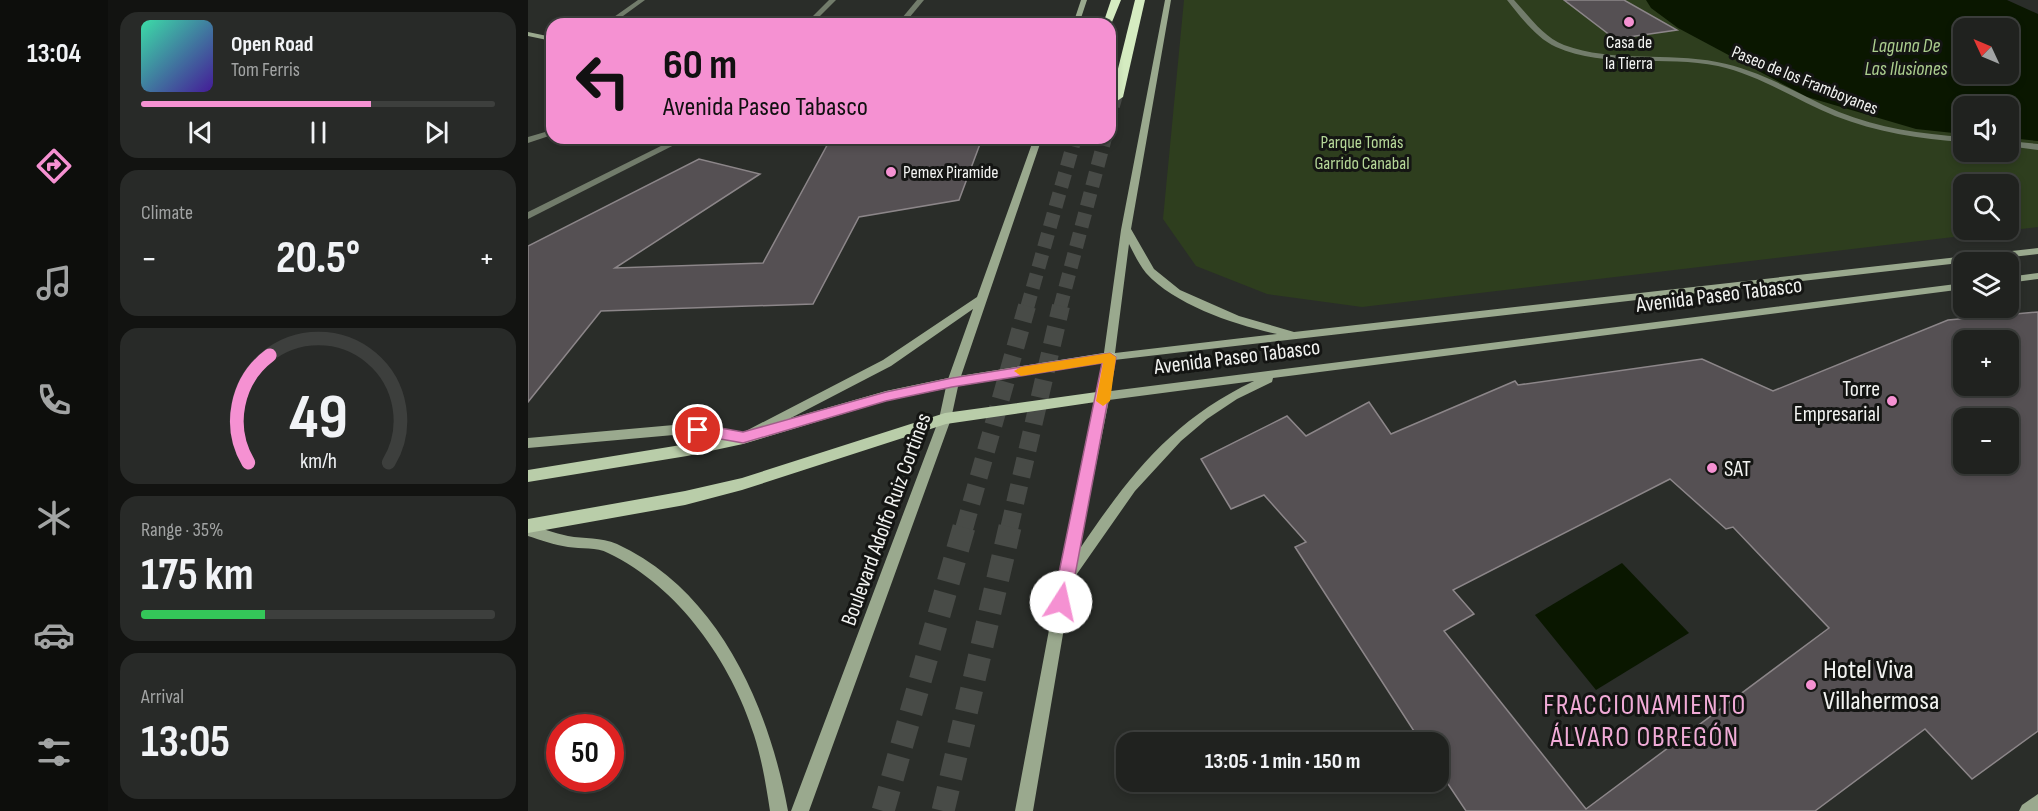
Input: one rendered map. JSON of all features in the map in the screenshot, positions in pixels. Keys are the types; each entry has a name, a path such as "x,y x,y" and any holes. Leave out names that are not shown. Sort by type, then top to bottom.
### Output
{"highway":[{"path":"1110,18 1116,0"},
{"path":"1117,97 1140,0"}],"main road":[{"path":"1078,18 1084,0"},
{"path":"1024,811 1065,582 1104,396 1126,230 1168,0"},
{"path":"528,34 546,38"},
{"name":"Boulevard Adolfo Ruiz Cortines","path":"800,811 945,419 952,382 1036,144"},
{"path":"1126,230 1150,271 1164,284 1197,301 1256,325 1305,336"},
{"name":"Avenida Paseo Tabasco","path":"528,476 687,450 743,438 886,396 952,382 1110,357 2038,251"},
{"path":"2019,279 2038,276"},
{"name":"Avenida Paseo Tabasco","path":"528,528 674,500 742,484 945,419 1104,396 1953,287"},
{"path":"743,438 887,363 980,299"},
{"path":"1065,582 1127,489 1165,447 1215,406 1281,373"},
{"name":"Avenida Paseo Tabasco","path":"528,443 686,429 710,430 743,438"},
{"path":"528,528 573,542 598,543 612,548 645,565 687,602 723,654 754,719 768,758 779,811"},
{"path":"2028,811 2038,804"}],"street":[{"path":"616,18 642,0"},
{"path":"814,18 833,0"},
{"path":"905,18 921,0"},
{"name":"Paseo de los Framboyanes","path":"1510,0 1549,40 1571,50 1609,57 1679,58 1717,63 1757,75 1823,108 1872,126 1918,136 1953,139"},
{"path":"528,140 546,134"},
{"path":"528,216 672,144"},
{"path":"2019,144 2038,147"}],"green space":[{"name":"Parque Tomás Garrido Canabal","path":"1184,0 1670,0 1953,110 1953,162 2019,162 2019,111 2038,112 2038,227 2019,229 2019,174 1953,174 1953,237 1362,307 1267,294 1196,266 1163,219"}],"water":[{"name":"Laguna De Las Ilusiones","path":"1646,0 2007,0 2038,14 2038,141 2019,139 2019,96 1953,96 1953,133 1916,129 1807,97 1678,28 1651,8"},
{"path":"1622,563 1689,633 1596,690 1535,615"}],"building":[{"name":"Casa de la Tierra","path":"1564,0 1624,0 1677,30 1615,39"},
{"path":"828,144 980,144 959,200 859,217 813,304 601,311 528,402 528,246 699,159 760,174 615,268 763,263"},
{"path":"2038,312 2038,731 1972,779 1925,729 1815,811 1466,811 1449,786 1449,732 1415,732 1295,547 1306,542 1264,495 1231,509 1201,459 1287,416 1306,436 1369,402 1391,434 1515,381 1518,385 1702,359 1773,391 1948,320 2019,318 2019,314","holes":["1670,479 1726,529 1733,527 1829,628 1586,809 1444,631 1474,614 1453,590"]}],"tunnel":[{"path":"1027,308 1073,144"},
{"path":"1060,308 1103,144"},
{"path":"964,529 1027,306"},
{"path":"1009,529 1061,306"},
{"path":"883,811 964,527"},
{"path":"943,811 1010,527"}],"slow traffic":[{"path":"1021,371 1110,357 1103,401"}],"place":[{"name":"Casa de la Tierra","path":"1629,22"},
{"name":"Pemex Piramide","path":"891,172"},
{"name":"Torre Empresarial","path":"1892,401"},
{"name":"SAT","path":"1712,468"},
{"name":"Hotel Viva Villahermosa","path":"1811,685"}],"district":[{"name":"FRACCIONAMIENTO ÁLVARO OBREGÓN","path":"1645,720"}],"route":[{"path":"698,430 710,430 743,438 886,396 952,382 1110,357 1061,602"}]}
